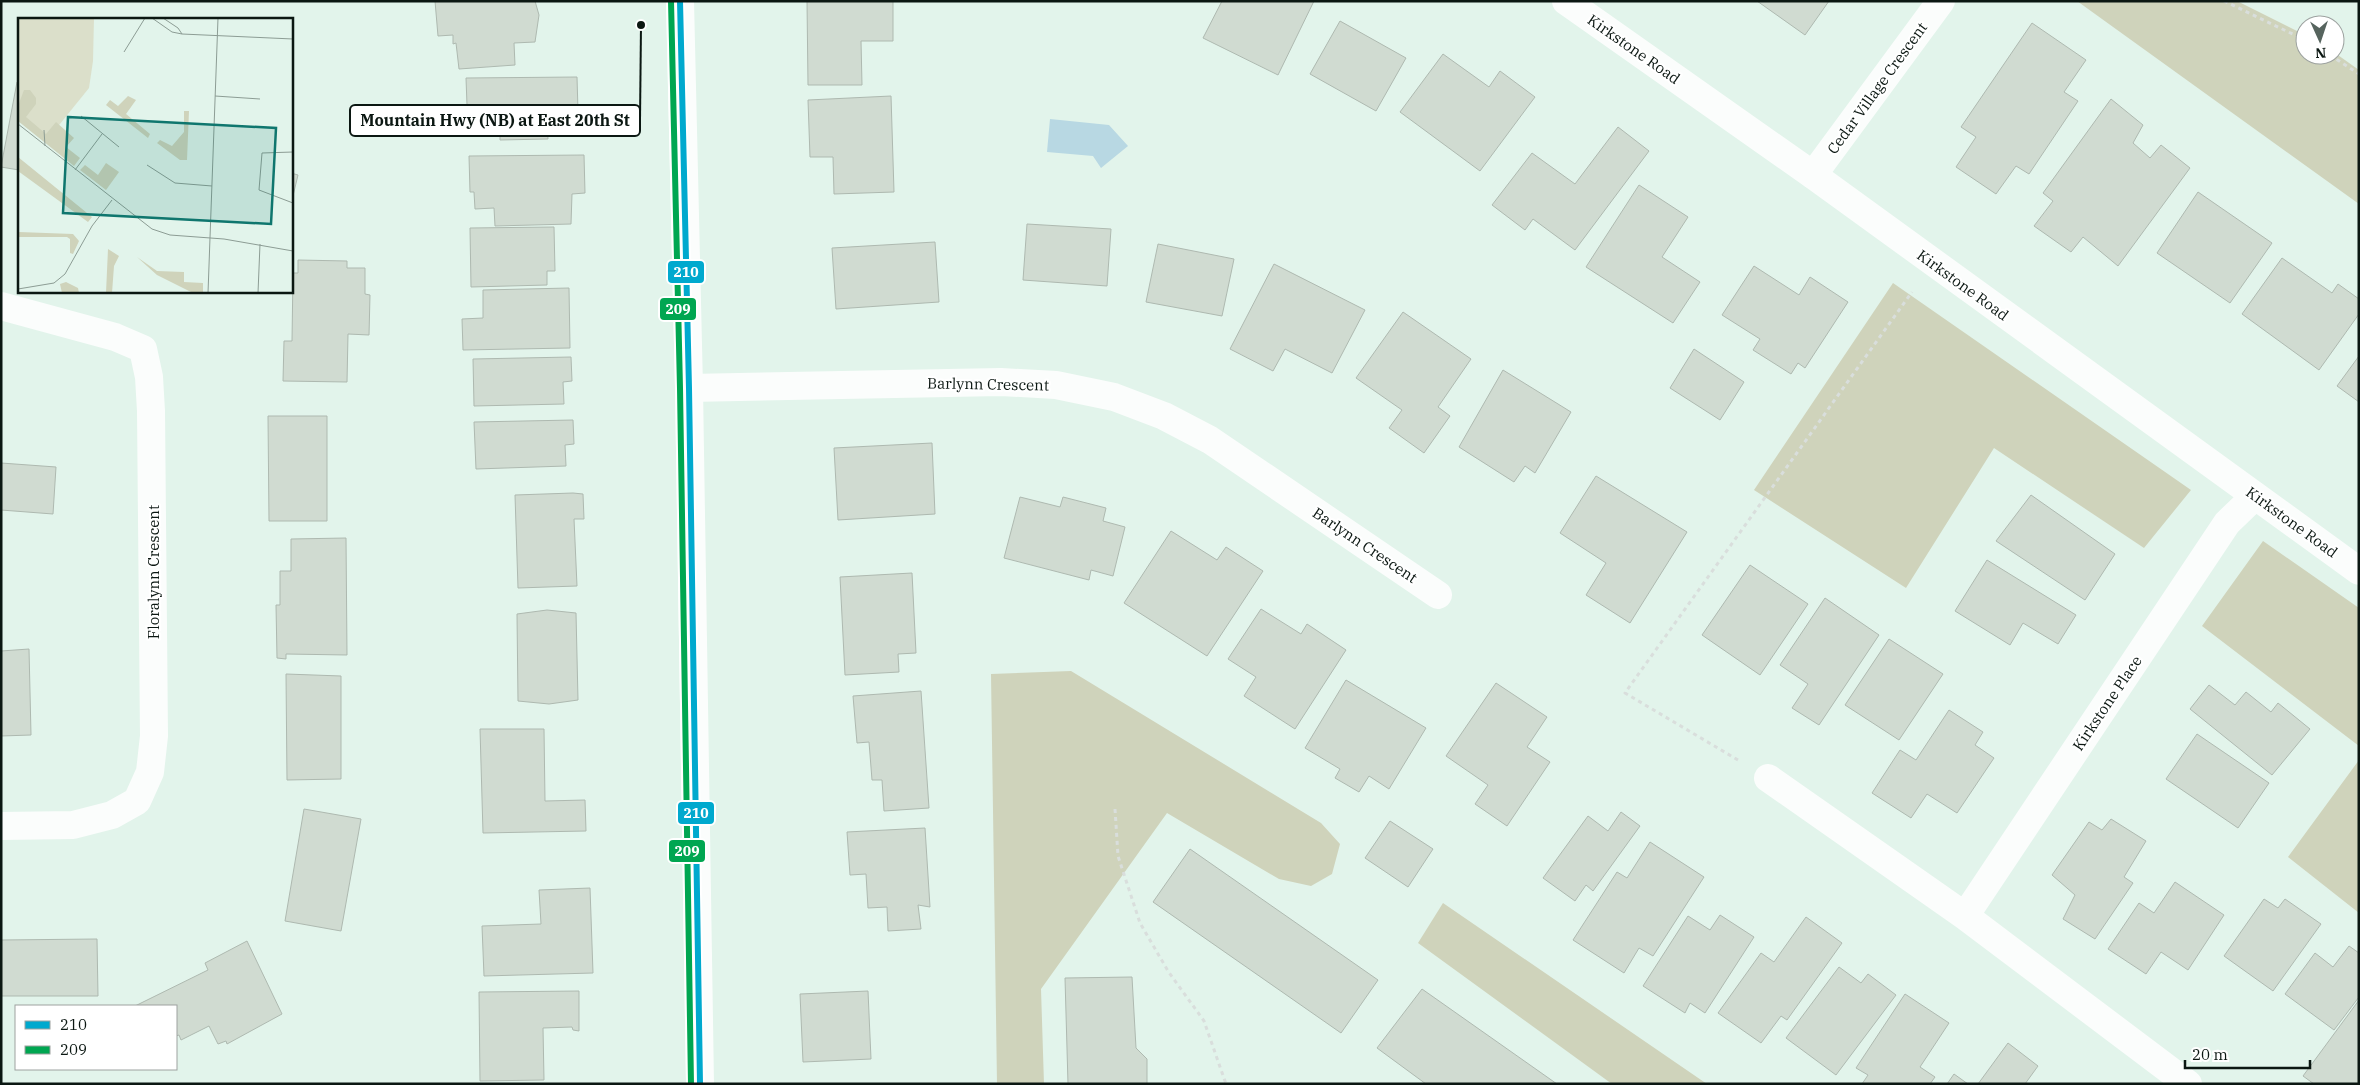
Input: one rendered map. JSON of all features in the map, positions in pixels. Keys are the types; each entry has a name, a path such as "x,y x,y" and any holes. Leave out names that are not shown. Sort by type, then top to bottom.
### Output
{"street":[{"path":"680,1 689,388 700,1084"},
{"name":"Kirkstone Road","path":"1566,1 2359,571"},
{"name":"Cedar Village Crescent","path":"1812,176 1941,1"},
{"name":"Floralynn Crescent","path":"1,306 116,338 143,349 149,378 151,411 154,736 150,772 138,801 112,815 73,825 1,826"},
{"name":"Barlynn Crescent","path":"689,388 1001,382 1056,385 1114,397 1164,416 1210,440 1438,595"},
{"name":"Kirkstone Place","path":"1965,916 2227,523 2255,496"},
{"path":"1768,778 1965,916 2188,1084"}],"path":[{"path":"2224,1 2295,35"},
{"path":"2345,65 2359,74"},
{"path":"1768,778 1625,693 1933,263"},
{"path":"1115,808 1118,856 1140,924 1168,971 1204,1021 1226,1084"}],"green space":[{"path":"2077,1 2237,1 2295,30 2295,65 2345,65 2345,60 2359,70 2359,204"},
{"path":"1893,283 2191,490 2144,548 1994,448 1906,588 1754,490"},
{"path":"2263,541 2359,608 2359,746 2202,626"},
{"path":"1071,671 1321,823 1340,844 1332,874 1311,886 1279,879 1167,813 1041,989 1044,1084 997,1084 991,674"},
{"path":"2359,760 2359,913 2288,857"},
{"path":"1443,903 1707,1084 1612,1084 1418,943"}],"water":[{"path":"1050,119 1109,125 1128,146 1101,168 1093,156 1047,152"}],"building":[{"path":"435,1 535,1 539,15 535,42 514,43 515,65 459,69 456,43 453,44 453,35 438,36"},
{"path":"807,1 893,1 893,41 861,41 862,85 808,85"},
{"path":"1222,1 1314,1 1278,75 1203,38"},
{"path":"1757,1 1829,1 1805,35"},
{"path":"1340,21 1406,58 1376,111 1310,74"},
{"path":"2032,23 2086,60 2064,92 2078,101 2029,174 2016,166 1996,194 1956,167 1976,137 1961,127"},
{"path":"1443,54 1489,87 1500,71 1535,97 1480,171 1400,112"},
{"path":"577,77 578,111 551,111 552,123 547,123 548,139 500,140 500,131 468,132 466,78"},
{"path":"17,82 18,170 1,167"},
{"path":"891,96 894,192 834,194 833,157 810,157 808,100"},
{"path":"2111,99 2143,125 2133,143 2150,158 2161,145 2190,168 2118,266 2083,237 2071,252 2034,226 2053,201 2043,193"},
{"path":"1618,127 1649,151 1575,250 1533,219 1525,230 1492,205 1532,153 1575,184"},
{"path":"584,155 585,193 572,194 571,224 495,226 494,208 475,209 474,192 470,192 469,156"},
{"path":"292,173 298,175 292,200"},
{"path":"1639,185 1688,217 1662,257 1700,282 1673,323 1586,267"},
{"path":"2198,192 2272,243 2230,303 2157,253"},
{"path":"1027,224 1111,229 1107,286 1023,280"},
{"path":"554,227 555,271 547,271 547,285 471,287 470,228"},
{"path":"935,242 939,302 836,309 832,248"},
{"path":"1158,244 1234,259 1222,316 1146,302"},
{"path":"2282,258 2332,293 2338,284 2359,299 2359,314 2319,370 2242,314"},
{"path":"298,260 347,261 347,268 365,268 365,294 370,295 369,335 348,334 347,382 283,381 284,341 292,341 293,273 298,273"},
{"path":"1274,264 1365,310 1332,373 1285,349 1273,371 1230,349"},
{"path":"1754,266 1799,295 1810,277 1848,302 1805,368 1798,363 1791,374 1753,350 1760,339 1722,315"},
{"path":"569,288 570,348 463,350 462,319 483,318 483,290"},
{"path":"1403,312 1471,359 1438,407 1450,416 1424,453 1389,428 1402,410 1356,378"},
{"path":"1694,349 1744,382 1720,420 1670,388"},
{"path":"2359,356 2359,402 2337,386"},
{"path":"571,357 572,381 563,382 564,404 474,406 473,359"},
{"path":"1503,370 1571,412 1535,473 1525,466 1514,482 1459,447"},
{"path":"268,416 327,416 327,521 269,521"},
{"path":"573,420 574,444 565,445 566,466 476,469 474,422"},
{"path":"932,443 935,514 838,520 834,448"},
{"path":"1,463 56,467 53,514 1,510"},
{"path":"1596,476 1687,532 1630,623 1586,595 1606,563 1560,533"},
{"path":"583,494 584,519 574,519 577,586 518,588 515,495"},
{"path":"2031,495 2115,554 2085,600 1996,541"},
{"path":"1020,497 1060,507 1063,497 1106,508 1103,521 1125,527 1113,576 1091,570 1089,580 1004,558"},
{"path":"1171,531 1217,560 1226,547 1263,571 1207,656 1124,603"},
{"path":"346,538 347,655 286,654 286,659 277,658 276,605 280,605 280,571 291,571 291,539"},
{"path":"1987,560 2076,615 2058,644 2023,623 2010,645 1955,611"},
{"path":"1750,565 1808,604 1760,675 1702,635"},
{"path":"912,573 916,653 898,654 899,672 845,675 840,577"},
{"path":"1825,598 1879,635 1819,725 1792,708 1808,684 1780,665"},
{"path":"1261,609 1301,634 1307,624 1346,650 1295,729 1244,696 1256,677 1228,659"},
{"path":"547,610 576,613 578,700 549,704 518,701 517,614"},
{"path":"1889,639 1943,674 1899,740 1845,705"},
{"path":"29,649 31,735 1,736 1,651"},
{"path":"286,674 341,676 341,779 287,780"},
{"path":"1346,680 1426,728 1389,789 1369,776 1359,792 1335,778 1340,769 1305,748"},
{"path":"1496,683 1547,717 1527,747 1550,762 1507,826 1475,804 1488,785 1446,756"},
{"path":"2209,685 2235,705 2246,692 2271,712 2278,703 2310,729 2272,775 2190,709"},
{"path":"921,691 929,808 884,811 882,780 872,780 869,742 857,743 853,696"},
{"path":"1949,710 1983,732 1975,745 1994,758 1957,813 1927,794 1911,818 1872,793 1900,750 1916,760"},
{"path":"480,729 544,729 545,801 585,800 586,831 483,833"},
{"path":"2197,734 2269,783 2238,828 2166,779"},
{"path":"304,809 361,819 341,931 285,921"},
{"path":"1621,812 1640,826 1593,891 1586,885 1575,901 1543,878 1588,816 1608,831"},
{"path":"2111,819 2146,841 2124,877 2133,883 2095,939 2063,919 2075,895 2052,875 2089,822 2102,830"},
{"path":"1390,821 1433,849 1408,887 1365,858"},
{"path":"925,828 930,907 918,905 921,929 888,931 887,907 868,908 866,874 850,875 847,832"},
{"path":"1650,842 1704,877 1653,956 1639,948 1624,973 1573,940 1617,872 1627,878"},
{"path":"1190,849 1378,980 1341,1033 1153,902"},
{"path":"2175,882 2224,915 2188,970 2161,952 2146,974 2108,949 2139,903 2154,913"},
{"path":"590,888 593,973 484,976 482,926 541,924 539,890"},
{"path":"2264,899 2278,908 2285,899 2321,924 2273,991 2224,956"},
{"path":"1720,915 1754,937 1705,1013 1690,1003 1685,1013 1643,986 1688,916 1710,930"},
{"path":"1806,917 1842,943 1787,1020 1781,1016 1761,1043 1718,1013 1761,953 1774,962"},
{"path":"97,939 98,996 1,996 1,940"},
{"path":"247,941 282,1014 227,1044 226,1041 218,1044 209,1026 181,1040 178,1035 178,1005 137,1005 208,970 205,963"},
{"path":"2349,946 2359,953 2359,997 2334,1030 2285,994 2315,953 2333,967"},
{"path":"1839,967 1861,983 1868,974 1896,995 1836,1075 1786,1038"},
{"path":"1132,977 1136,1048 1147,1059 1147,1084 1068,1084 1065,978"},
{"path":"1422,989 1557,1084 1426,1084 1377,1048"},
{"path":"579,991 579,1031 573,1030 572,1027 543,1028 544,1080 480,1081 479,992"},
{"path":"868,991 871,1059 803,1062 800,994"},
{"path":"1905,994 1949,1023 1920,1067 1935,1077 1930,1084 1862,1084 1868,1075 1856,1068"},
{"path":"2359,1000 2359,1084 2314,1084 2303,1076"},
{"path":"2008,1043 2038,1066 2025,1084 1978,1084"},
{"path":"1954,1074 1968,1084 1947,1084"}],"transit line":[{"name":"209","path":"671,1 680,388 691,1084"},
{"name":"210","path":"680,1 689,388 700,1084"}],"place":[{"name":"Mountain Hwy (NB) at East 20th St","path":"641,25"}]}
